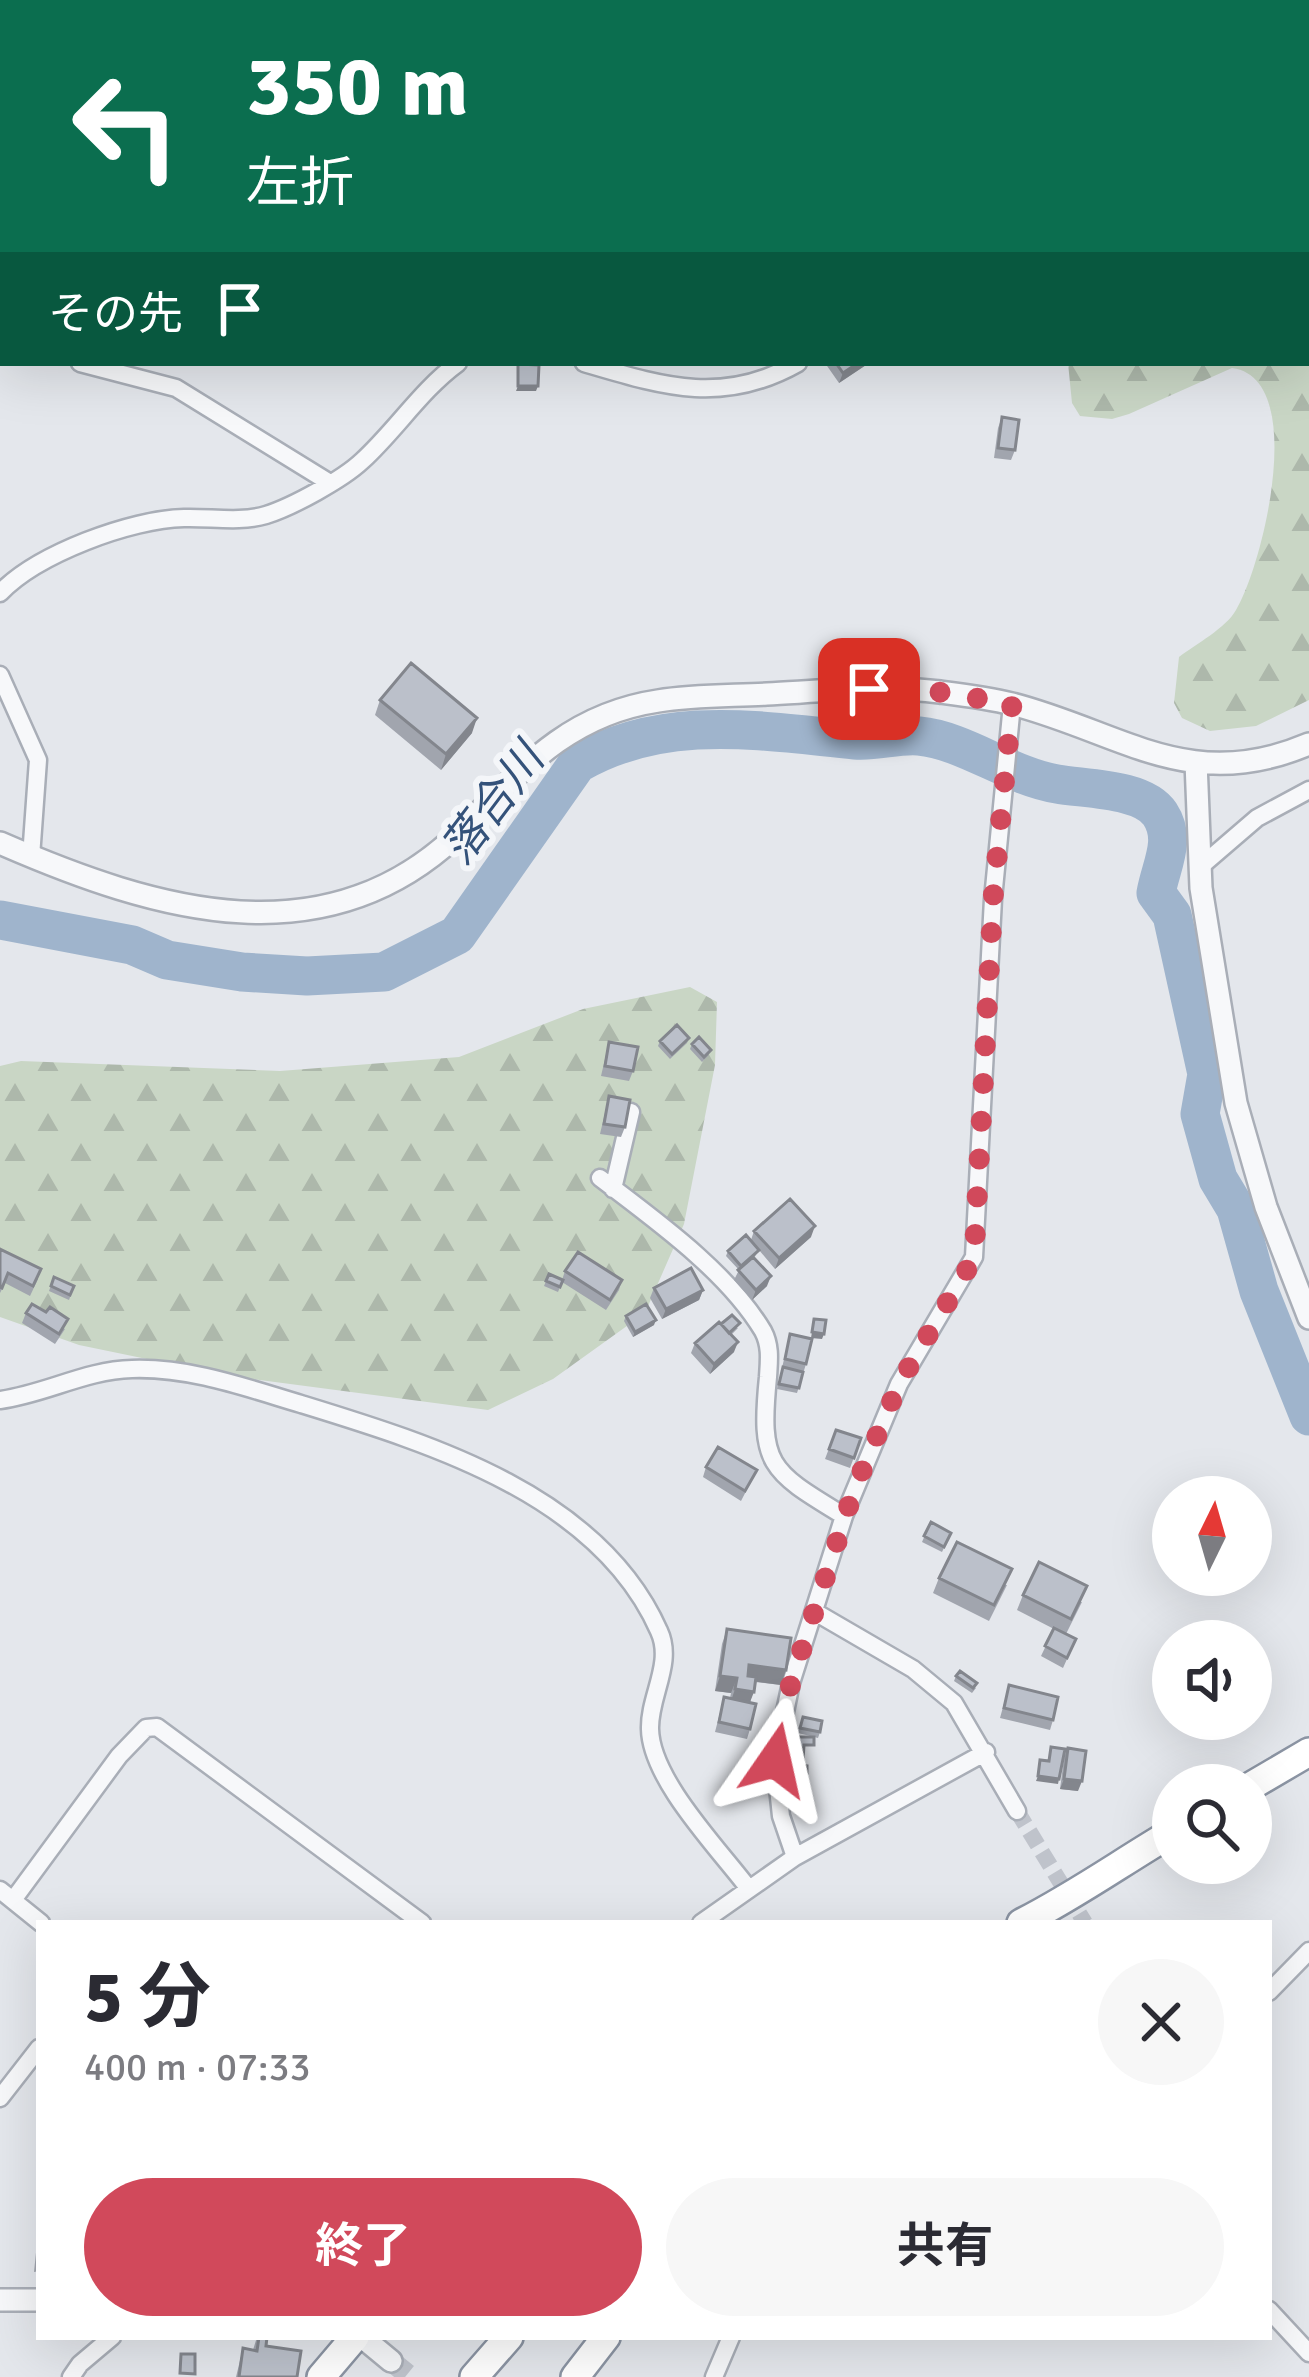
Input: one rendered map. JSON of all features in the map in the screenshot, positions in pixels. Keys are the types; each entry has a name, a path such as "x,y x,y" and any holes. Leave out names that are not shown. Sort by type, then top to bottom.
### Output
{"main road":[{"path":"1272,1774 1309,1752"},
{"path":"1026,1920 1152,1845"},
{"path":"1041,1920 1070,1895"},
{"path":"321,2377 356,2340"},
{"path":"474,2377 506,2340"},
{"path":"575,2377 604,2340"}],"street":[{"path":"92,366 176,388 330,483"},
{"path":"0,593 31,568 124,527 183,518 218,521 266,515 330,483 359,464 454,366"},
{"path":"594,366 650,382 712,390 754,384 792,366"},
{"path":"0,675 38,760 31,857"},
{"path":"0,843 136,892 209,910 246,914 317,910 352,901 415,869 441,850 519,769 586,722 683,698 869,689 939,692 1012,704 1145,754 1196,762 1269,757 1309,744"},
{"path":"795,1858 781,1816 775,1760 791,1683 844,1516 899,1384 974,1258 993,899 1012,704"},
{"path":"1196,762 1208,942 1236,1103 1266,1208 1309,1318"},
{"path":"1200,867 1257,818 1309,790"},
{"path":"631,1112 607,1184 702,1262 765,1335 770,1351 762,1421 772,1457 794,1485 844,1516"},
{"path":"0,1400 70,1379 131,1369 187,1373 400,1435 458,1459 563,1517 616,1568 657,1626 663,1638 663,1660 650,1733 657,1761 749,1889"},
{"path":"815,1612 913,1669 954,1702 1017,1811"},
{"path":"37,1920 6,1895 119,1756 146,1728 157,1727 418,1920"},
{"path":"705,1920 795,1858 986,1752"},
{"path":"1272,1989 1309,1951"},
{"path":"0,2098 36,2052"},
{"path":"0,2300 36,2300"},
{"path":"1272,2313 1309,2353"},
{"path":"71,2377 108,2340"},
{"path":"363,2340 391,2361"},
{"path":"713,2377 730,2340"}],"green space":[{"path":"1068,366 1309,366 1309,700 1256,726 1210,731 1182,718 1174,703 1179,657 1236,610 1258,555 1273,476 1274,437 1269,404 1255,379 1232,368 1112,419 1080,416 1072,403"},
{"path":"690,987 717,1002 715,1065 684,1224 645,1313 553,1379 488,1410 229,1376 79,1345 0,1317 0,1066 21,1061 280,1071 459,1057 583,1009"}],"building":[{"path":"518,366 539,366 538,386 518,386"},
{"path":"1002,417 1019,420 1015,450 998,448"},
{"path":"411,663 477,718 446,754 380,700"},
{"path":"677,1025 689,1038 672,1054 660,1041"},
{"path":"699,1037 711,1050 704,1057 692,1044"},
{"path":"609,1042 638,1047 633,1071 605,1066"},
{"path":"609,1096 630,1100 625,1127 604,1124"},
{"path":"790,1199 815,1226 779,1258 754,1231"},
{"path":"746,1235 759,1250 741,1266 728,1251"},
{"path":"0,1249 41,1269 33,1286 8,1273 0,1287"},
{"path":"578,1252 622,1280 610,1300 565,1271"},
{"path":"753,1257 771,1276 756,1290 738,1270"},
{"path":"691,1268 703,1290 666,1309 654,1288"},
{"path":"549,1274 563,1280 560,1287 546,1281"},
{"path":"54,1277 74,1286 70,1295 51,1286"},
{"path":"32,1304 46,1312 50,1307 68,1319 59,1334 26,1313"},
{"path":"646,1304 656,1320 635,1332 626,1316"},
{"path":"732,1315 740,1323 729,1333 721,1324"},
{"path":"814,1319 826,1320 824,1334 812,1332"},
{"path":"719,1322 738,1342 714,1364 695,1343"},
{"path":"790,1334 812,1339 806,1364 785,1359"},
{"path":"783,1367 803,1372 799,1388 779,1384"},
{"path":"836,1430 861,1438 854,1458 829,1449"},
{"path":"718,1447 757,1470 745,1491 706,1467"},
{"path":"931,1522 951,1533 944,1547 924,1536"},
{"path":"957,1542 1012,1569 994,1605 939,1578"},
{"path":"1039,1562 1087,1586 1071,1619 1023,1595"},
{"path":"1054,1628 1076,1639 1067,1658 1045,1646"},
{"path":"727,1629 791,1638 786,1670 749,1665 748,1676 756,1677 754,1692 735,1689 737,1678 720,1676"},
{"path":"960,1671 977,1683 973,1688 956,1676"},
{"path":"1009,1685 1058,1697 1053,1720 1004,1708"},
{"path":"724,1697 756,1704 750,1729 719,1722"},
{"path":"803,1717 822,1721 820,1732 800,1728"},
{"path":"792,1737 814,1737 814,1745 804,1745 803,1760 791,1760"},
{"path":"1051,1747 1065,1749 1059,1779 1038,1776 1040,1760 1049,1761"},
{"path":"1068,1748 1086,1751 1082,1781 1064,1779"},
{"path":"793,1765 807,1766 807,1773 793,1773"},
{"path":"259,2340 267,2340 266,2346 301,2351 297,2377 239,2377 243,2348 257,2351"},
{"path":"181,2354 195,2354 195,2374 180,2373"}],"waterway":[{"name":"落合川","path":"0,920 132,945 167,960 242,972 307,976 384,972 457,935 577,764 644,737 678,732 748,730 863,740 919,736 953,744 1039,780 1141,799 1160,814 1167,833 1156,893 1172,915 1207,1074 1200,1114 1218,1179 1236,1209 1259,1291 1309,1416"}],"tunnel":[{"path":"1017,1811 1083,1920"},
{"path":"391,2361 411,2377"}],"route":[{"path":"775,1760 791,1683 854,1490 899,1384 974,1258 993,899 1012,704 939,692 869,689"}]}
